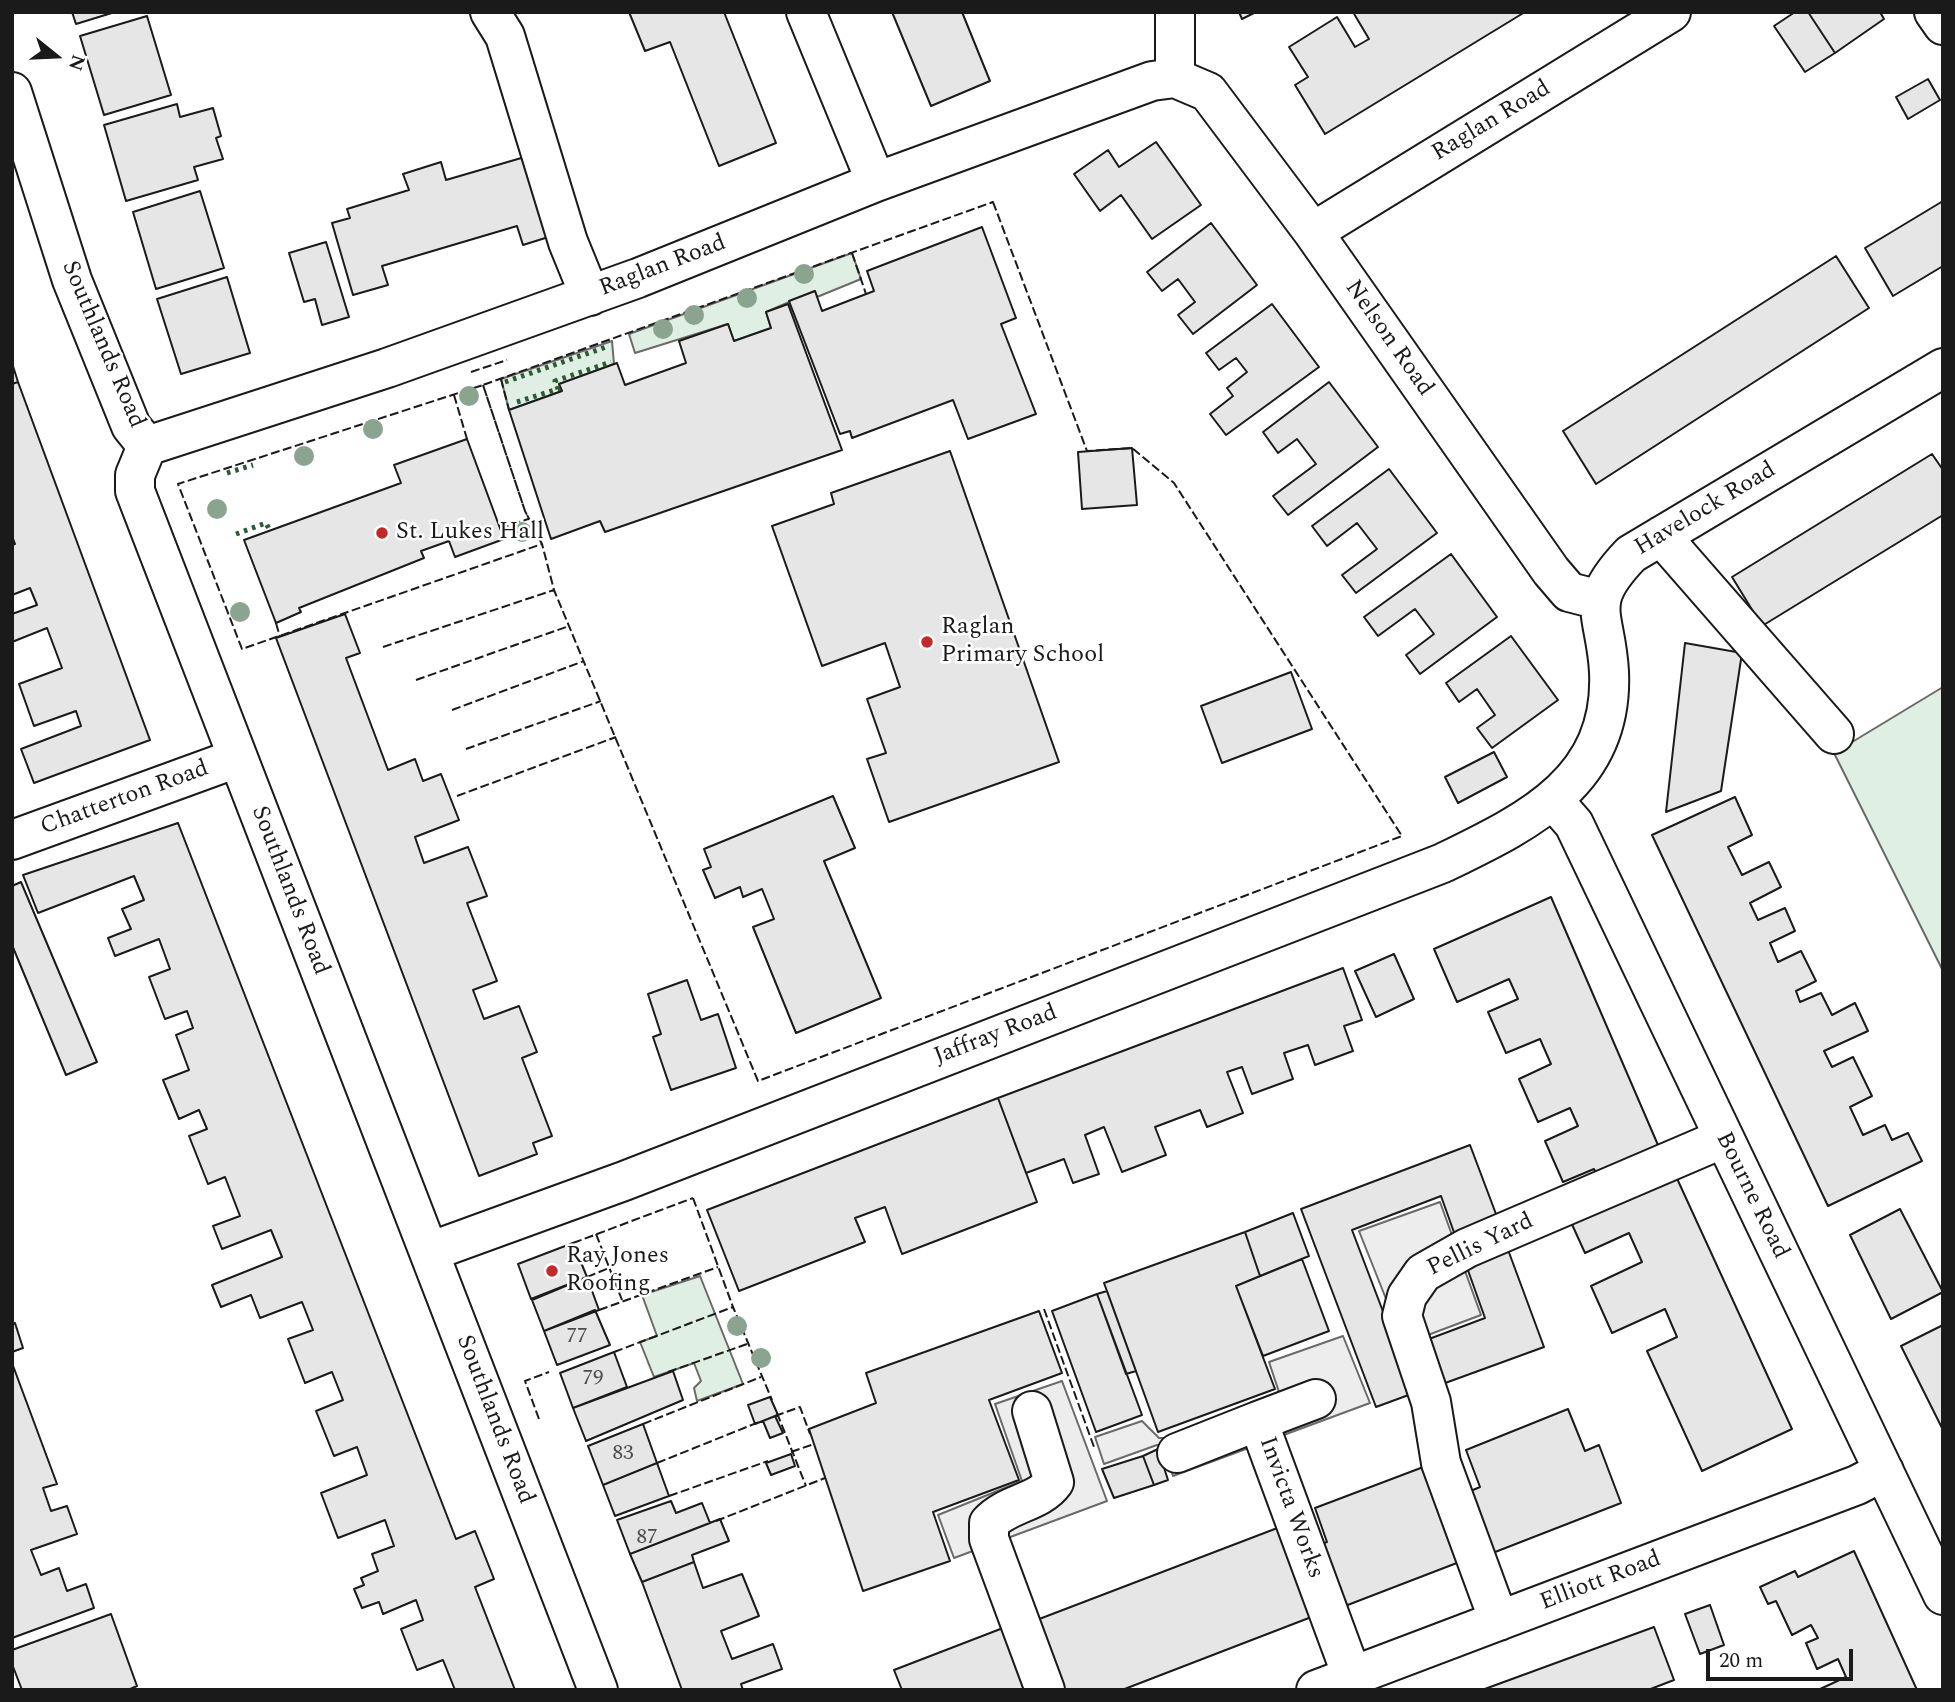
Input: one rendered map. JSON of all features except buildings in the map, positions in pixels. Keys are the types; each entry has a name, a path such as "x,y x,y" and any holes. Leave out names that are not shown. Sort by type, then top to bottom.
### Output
{"street":[{"path":"490,12 505,36 568,242 590,296"},
{"path":"806,12 876,182"},
{"name":"Raglan Road","path":"1313,232 1671,12"},
{"path":"1934,12 1943,25"},
{"path":"1175,14 1175,78"},
{"name":"Raglan Road","path":"147,446 387,368 590,296 876,182 1152,81 1175,78"},
{"name":"Nelson Road","path":"1175,78 1208,92 1313,232 1552,572 1569,592 1600,600"},
{"name":"Southlands Road","path":"12,92 72,280 131,426 147,446 135,475 135,491 598,1690"},
{"name":"Havelock Road","path":"1600,600 1609,577 1631,554 1943,368"},
{"path":"1661,536 1834,734"},
{"path":"1554,801 1583,769 1598,740 1608,704 1609,670 1600,600"},
{"name":"Chatterton Road","path":"12,840 237,758"},
{"name":"Bourne Road","path":"1554,801 1574,824 1943,1595"},
{"name":"Jaffray Road","path":"429,1252 624,1181 1443,863 1523,824 1554,801"},
{"name":"Pellis Yard","path":"1499,1621 1441,1463 1432,1402 1402,1317 1407,1296 1423,1273 1467,1248 1724,1138"},
{"path":"1258,1421 1316,1399"},
{"path":"1032,1411 1054,1482 1048,1491 999,1512 989,1523 989,1539 1045,1690"},
{"name":"Invicta Works","path":"1177,1453 1258,1421 1352,1676"},
{"name":"Elliott Road","path":"1316,1690 1857,1485 1884,1471"}],"green space":[{"path":"852,253 861,279 817,297 815,291 766,312 771,328 734,341 728,324 635,353 629,334"},
{"path":"612,341 614,364 560,384 562,391 509,410 501,379"},
{"path":"1943,687 1943,971 1834,753"},
{"path":"700,1276 743,1384 697,1401 694,1388 701,1381 694,1363 654,1377 640,1342 657,1336 642,1295"}],"shaded area":[{"path":"1440,1202 1481,1315 1404,1344 1359,1231"},
{"path":"1343,1336 1370,1403 1173,1476 1163,1447 1157,1445 1104,1464 1095,1437 1142,1421 1159,1438 1167,1438 1279,1392 1269,1362"},
{"path":"1062,1381 1107,1501 954,1558 938,1515 1022,1481 995,1404"}],"hedge":[{"path":"505,382 609,346"},
{"path":"517,402 558,389 555,381 611,362"},
{"path":"227,473 253,465"},
{"path":"236,534 266,523 270,531"}],"fence":[{"path":"993,202 1087,451 1132,448 1174,483 1402,836 758,1081 554,590 542,544 525,511 483,385 993,202"},
{"path":"852,253 866,294"},
{"path":"471,372 507,360"},
{"path":"501,379 509,410"},
{"path":"483,385 525,511 542,544 242,649 178,484 483,385"},
{"path":"454,395 467,439"},
{"path":"500,529 528,519"},
{"path":"383,647 554,590"},
{"path":"276,623 280,637"},
{"path":"416,680 569,626"},
{"path":"452,710 584,661"},
{"path":"466,749 601,701"},
{"path":"457,796 616,737"},
{"path":"693,1198 733,1307 772,1400"},
{"path":"573,1243 693,1198"},
{"path":"596,1234 622,1300"},
{"path":"599,1310 718,1267"},
{"path":"587,1277 609,1268"},
{"path":"614,1352 733,1307"},
{"path":"1044,1309 1094,1447"},
{"path":"668,1372 747,1344"},
{"path":"539,1419 525,1381 549,1372"},
{"path":"643,1424 761,1377"},
{"path":"775,1416 800,1407 810,1434"},
{"path":"777,1413 806,1486"},
{"path":"657,1463 759,1422"},
{"path":"791,1452 814,1444"},
{"path":"669,1496 768,1461"},
{"path":"716,1521 825,1478"}],"place":[{"name":"St. Lukes Hall","path":"382,533"},
{"name":"Raglan Primary School","path":"927,642"},
{"name":"Ray Jones Roofing","path":"552,1271"}]}
